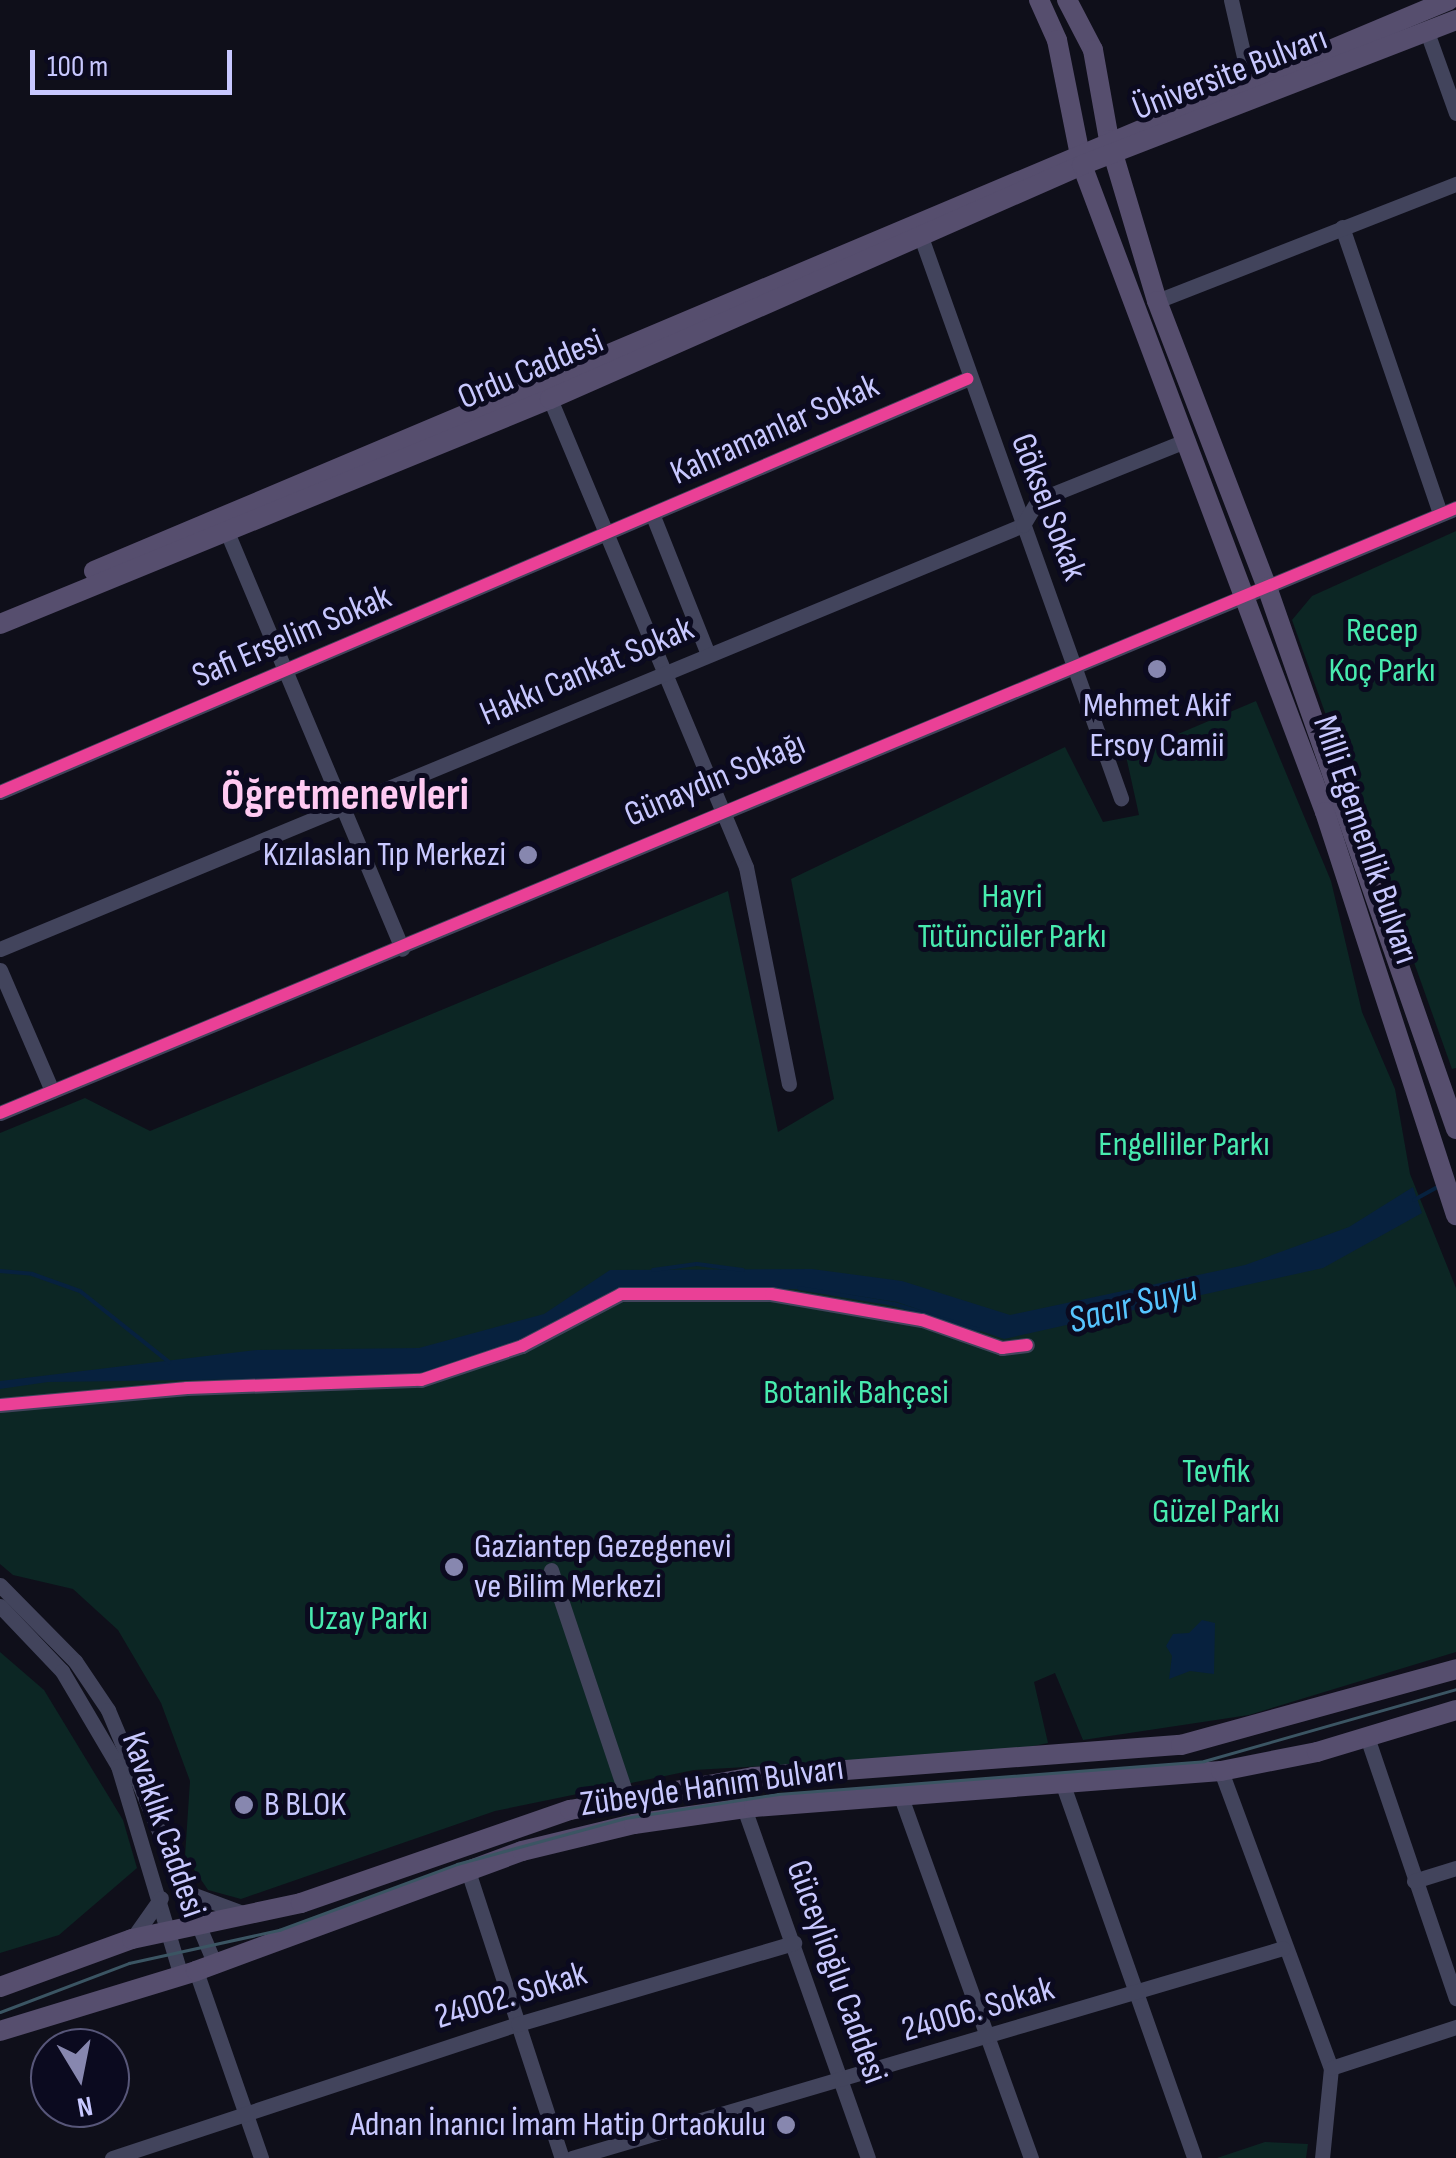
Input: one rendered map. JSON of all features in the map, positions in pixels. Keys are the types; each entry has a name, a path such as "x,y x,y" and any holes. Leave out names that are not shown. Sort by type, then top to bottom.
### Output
{"main road":[{"name":"Milli Egemenlik Bulvarı","path":"1039,0 1057,40 1080,158 1324,812 1455,1212"},
{"name":"Milli Egemenlik Bulvarı","path":"1067,0 1093,50 1112,147 1158,302 1266,586 1456,1129"},
{"name":"Üniversite Bulvarı","path":"1112,147 1250,82 1449,0"},
{"name":"Üniversite Bulvarı","path":"1080,158 1456,20"},
{"name":"Ordu Caddesi","path":"0,624 550,398 921,236 1080,158"},
{"name":"Ordu Caddesi","path":"0,611 1080,158"},
{"name":"Zübeyde Hanım Bulvarı","path":"0,1987 132,1940 251,1916 503,1831 627,1797 816,1771 1181,1745 1456,1670"},
{"name":"Zübeyde Hanım Bulvarı","path":"0,2031 197,1971 468,1871 634,1824 744,1808 1221,1771 1368,1737 1456,1710"}],"street":[{"path":"1231,0 1250,82"},
{"path":"1427,32 1456,113"},
{"path":"1158,302 1456,184"},
{"path":"1342,227 1440,514"},
{"name":"Göksel Sokak","path":"921,236 967,379 1077,664 1121,798"},
{"name":"Kahramanlar Sokak","path":"607,536 967,379"},
{"path":"550,398 755,902 789,1084"},
{"name":"Hakkı Cankat Sokak","path":"0,949 1023,525 1038,500 1187,440"},
{"name":"Günaydın Sokağı","path":"0,1113 402,950 719,810 1456,508"},
{"path":"653,516 708,654"},
{"path":"227,532 282,675 402,950"},
{"name":"Safi Erselim Sokak","path":"0,792 607,536"},
{"path":"0,970 52,1090"},
{"path":"0,1405 187,1388 421,1380 522,1346 621,1294 771,1294 922,1320 1002,1348 1027,1345"},
{"path":"551,1570 627,1797"},
{"name":"Kavaklık Caddesi","path":"0,1585 75,1661 108,1710 202,1925 197,1971"},
{"name":"Kavaklık Caddesi","path":"0,1606 62,1671 91,1714 118,1766 169,1931 197,1971"},
{"path":"1368,1737 1456,1998"},
{"path":"1221,1771 1283,1948 1331,2068 1322,2158"},
{"path":"1063,1785 1194,2158"},
{"path":"901,1797 1031,2158"},
{"name":"Güceylioğlu Caddesi","path":"744,1808 844,2077 868,2158"},
{"path":"1414,1881 1456,1868"},
{"path":"468,1871 562,2158"},
{"path":"188,1893 251,1916"},
{"path":"132,1940 161,1898"},
{"name":"24002. Sokak","path":"112,2158 247,2110 518,2024 794,1943"},
{"name":"24006. Sokak","path":"572,2158 844,2077 986,2040 1283,1948"},
{"path":"197,1971 247,2110 260,2158"},
{"path":"1331,2068 1456,2027"}],"green space":[{"name":"Recep Koç Parkı","path":"1456,531 1456,1068 1452,1069 1292,620 1312,596"},
{"path":"1256,701 1331,881 1362,1012 1395,1089 1410,1174 1456,1288 1456,1652 1249,1715 1083,1740 1055,1673 1034,1682 1048,1743 1003,1752 694,1770 495,1811 241,1899 208,1890 185,1856 190,1781 161,1703 118,1630 73,1589 13,1575 0,1564 0,1133 85,1098 150,1131 728,891 778,1132 834,1099 791,879 1065,747 1103,822 1139,815 1126,756"},
{"path":"0,1652 44,1690 123,1820 137,1868 59,1935 0,1953"},
{"path":"1265,2142 1308,2144 1306,2158 1217,2158"}],"water":[{"path":"1413,1187 1422,1213 1323,1268 1004,1339 897,1302 811,1289 618,1289 548,1334 420,1377 48,1382 0,1389 0,1381 257,1350 419,1348 544,1314 610,1270 812,1269 902,1281 1010,1315 1245,1265 1349,1227"},
{"path":"1202,1620 1215,1623 1214,1674 1190,1671 1169,1679 1172,1656 1166,1646 1173,1634 1189,1633"}],"waterway":[{"name":"Sacır Suyu","path":"1414,1200 1441,1185"},
{"name":"Sacır Suyu","path":"653,1270 697,1264 743,1270"},
{"name":"Sacır Suyu","path":"0,1271 32,1274 80,1291 169,1362"},
{"name":"Sacır Suyu","path":"799,1288 894,1304 979,1330"}],"tram line":[{"path":"0,2012 129,1963 279,1930 457,1864 625,1818 778,1794 1204,1761 1456,1689"}],"cycle path":[{"path":"0,792 967,379"},
{"path":"0,1113 1456,508"},
{"path":"0,1405 187,1388 421,1380 522,1346 621,1294 771,1294 922,1320 1002,1348 1027,1345"}],"place":[{"name":"Mehmet Akif Ersoy Camii","path":"1157,669"},
{"name":"Kızılaslan Tıp Merkezi","path":"528,855"},
{"name":"Gaziantep Gezegenevi ve Bilim Merkezi","path":"454,1567"},
{"name":"B BLOK","path":"244,1805"},
{"name":"Adnan İnanıcı İmam Hatip Ortaokulu","path":"786,2125"}],"district":[{"name":"Öğretmenevleri","path":"345,796"}],"park label":[{"name":"Hayri Tütüncüler Parkı","path":"1012,917"},
{"name":"Engelliler Parkı","path":"1184,1145"},
{"name":"Botanik Bahçesi","path":"856,1393"},
{"name":"Tevfik Güzel Parkı","path":"1216,1492"},
{"name":"Uzay Parkı","path":"368,1619"}]}
